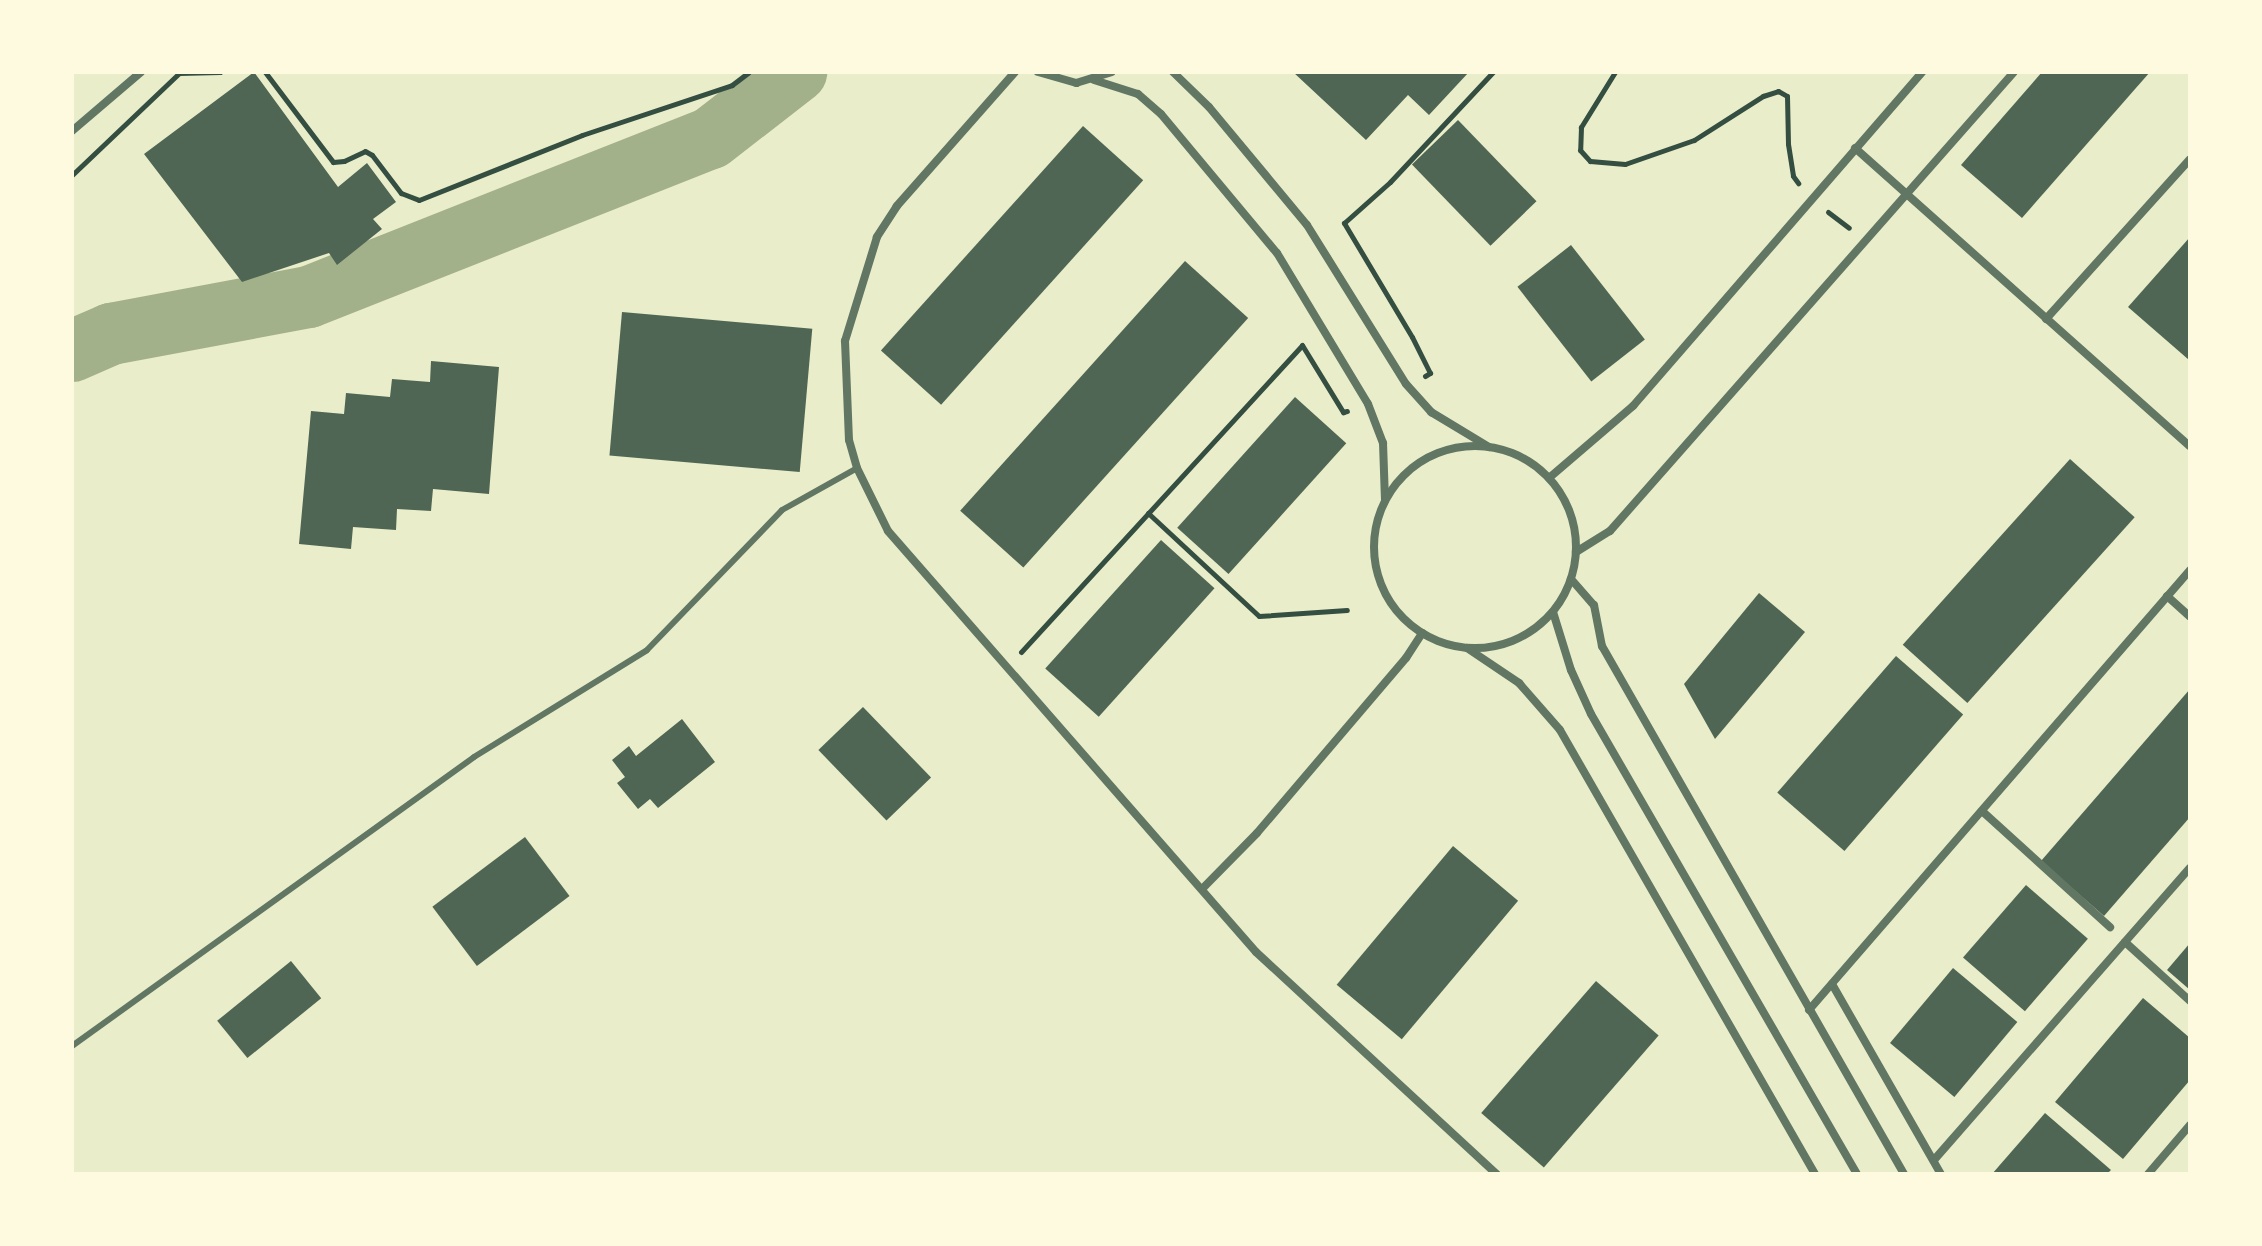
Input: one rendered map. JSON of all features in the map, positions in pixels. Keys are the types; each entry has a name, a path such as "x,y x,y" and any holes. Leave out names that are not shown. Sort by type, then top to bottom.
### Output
{"street":[{"path":"72,131 141,72"},
{"path":"1015,72 897,206 877,237 845,341 849,440 857,468 888,531 985,646 1203,888 1256,952 1497,1174"},
{"path":"1038,72 1057,80 1094,80 1138,94 1197,154 1277,253 1368,404 1383,443 1385,500 1374,542 1381,584 1391,603 1422,633 1444,643 1467,648 1499,645 1529,633 1553,612 1571,579 1576,552 1574,525 1565,500 1549,478 1522,457 1490,447 1431,412 1406,384 1307,225 1209,107 1173,72"},
{"path":"1094,80 1111,72"},
{"path":"1549,478 1633,406 1922,72"},
{"path":"1576,552 1610,531 2014,72"},
{"path":"1855,148 2189,444"},
{"path":"2046,319 2190,159"},
{"path":"1385,500 1399,479 1429,457 1465,446 1490,447"},
{"path":"1809,1010 2190,570"},
{"path":"1571,579 1594,605 1602,646 1904,1174"},
{"path":"2167,596 2190,617"},
{"path":"1553,612 1571,670 1591,714 1857,1174"},
{"path":"1203,888 1257,833 1406,658 1422,633"},
{"path":"1467,648 1519,683 1560,730 1815,1174"},
{"path":"1982,811 2110,927"},
{"path":"1934,1160 2190,868"},
{"path":"2125,942 2190,1001"},
{"path":"1832,984 1941,1174"},
{"path":"2148,1174 2190,1125"}],"lane":[{"path":"72,1046 474,757 647,650 782,510 857,468"}],"path":[{"path":"72,175 179,73 220,72"},
{"path":"265,72 333,162 344,161 365,151 372,155 401,193 419,200 582,135 732,85 749,72"},
{"path":"1406,384 1430,373 1344,223 1390,182 1493,72"},
{"path":"1615,72 1581,127 1580,150 1590,161 1625,164 1694,140 1763,96 1778,91 1787,96 1788,144 1793,176 1810,198 1866,240"},
{"path":"1020,653 1302,345 1343,412 1368,404"},
{"path":"1148,513 1259,616 1347,610"}],"building":[{"path":"254,72 338,187 367,163 396,202 373,219 382,229 337,265 329,253 242,282 144,154"},
{"path":"1293,72 1469,72 1429,115 1408,95 1366,140"},
{"path":"2042,72 2150,72 2022,218 1961,165"},
{"path":"1458,120 1536,201 1490,246 1412,164"},
{"path":"1083,126 1143,180 941,405 881,350"},
{"path":"2190,237 2190,359 2189,360 2128,307"},
{"path":"1571,245 1645,340 1591,381 1517,287"},
{"path":"1185,261 1248,318 1023,568 960,511"},
{"path":"622,312 812,329 800,472 609,455"},
{"path":"431,361 499,367 489,494 433,489 431,511 397,509 396,530 353,527 351,549 299,544 311,411 344,414 346,393 390,397 392,379 430,382"},
{"path":"1295,397 1346,443 1229,574 1177,528"},
{"path":"2070,459 2135,517 1967,703 1903,645"},
{"path":"1161,540 1215,588 1099,717 1045,669"},
{"path":"1759,593 1805,632 1715,739 1684,684"},
{"path":"1896,656 1963,714 1844,851 1777,793"},
{"path":"2190,689 2190,817 2104,916 2041,861"},
{"path":"863,707 931,777 886,821 818,750"},
{"path":"682,719 715,762 658,808 650,799 638,809 617,783 625,777 612,760 629,746 636,756"},
{"path":"525,837 570,896 477,966 432,907"},
{"path":"1453,846 1518,901 1402,1039 1337,985"},
{"path":"2026,885 2088,939 2025,1011 1963,957"},
{"path":"2190,943 2190,990 2167,970"},
{"path":"291,961 321,998 247,1058 217,1021"},
{"path":"1953,968 2017,1022 1954,1097 1890,1043"},
{"path":"1596,981 1659,1035 1544,1168 1481,1113"},
{"path":"2143,998 2190,1038 2190,1080 2123,1159 2055,1102"},
{"path":"2045,1113 2111,1170 2107,1174 1992,1174"}],"waterway":[{"path":"72,351 111,334 309,297 711,138 796,72"}]}
